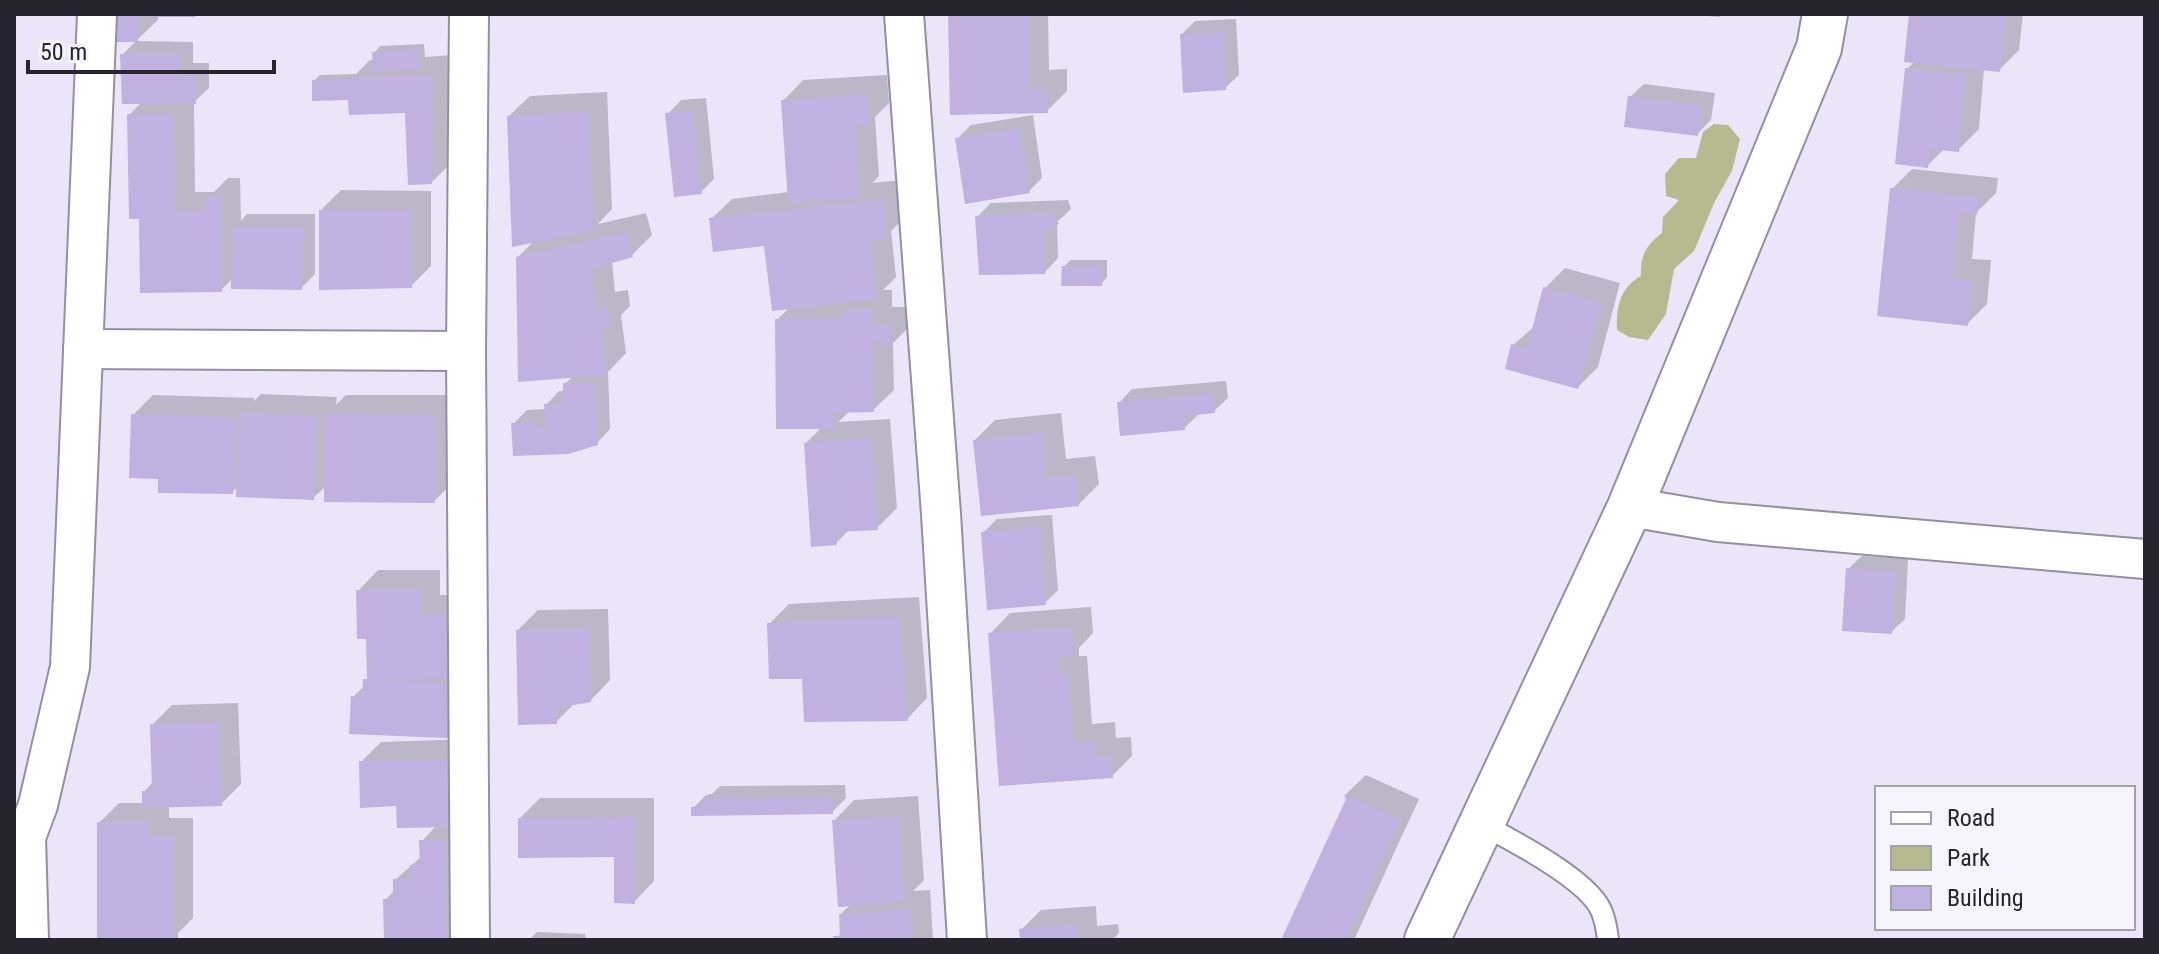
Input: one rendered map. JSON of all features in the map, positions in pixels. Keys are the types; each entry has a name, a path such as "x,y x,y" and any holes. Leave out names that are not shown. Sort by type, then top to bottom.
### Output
{"main road":[{"path":"1427,940 1630,507 1819,48 1825,14"}],"street":[{"path":"29,940 26,837 38,805 70,667 97,14"},
{"path":"469,14 466,351 470,940"},
{"path":"904,14 941,514 967,940"},
{"path":"83,349 466,351"},
{"path":"1630,507 1718,522 2145,559"}],"lane":[{"path":"1481,824 1527,849 1591,895 1602,910 1608,940"}],"green space":[{"path":"1714,124 1728,125 1740,139 1732,171 1715,201 1694,251 1674,269 1666,314 1648,340 1629,337 1617,330 1621,299 1628,286 1641,276 1645,252 1662,233 1663,217 1679,200 1666,196 1665,174 1679,158 1696,158 1703,132"}],"building":[{"path":"117,14 195,14 195,17 138,17 138,42 117,42"},
{"path":"948,14 1029,14 1030,89 1048,89 1048,113 950,115"},
{"path":"1909,14 2006,14 2000,72 1904,62"},
{"path":"1223,32 1226,90 1183,93 1180,34"},
{"path":"418,49 420,69 373,72 372,52"},
{"path":"120,54 180,54 180,76 196,76 196,104 122,104"},
{"path":"1905,68 1966,74 1959,152 1930,149 1928,168 1895,164"},
{"path":"432,75 432,184 408,185 405,113 349,115 348,100 312,101 312,80"},
{"path":"868,94 869,125 855,126 860,198 788,203 781,100"},
{"path":"1628,96 1702,106 1698,136 1624,127"},
{"path":"588,111 593,231 512,247 507,116"},
{"path":"693,111 702,194 674,197 665,113"},
{"path":"127,114 174,114 175,211 205,211 205,197 221,197 222,292 140,293 139,219 129,219"},
{"path":"1019,128 1030,193 965,204 955,138"},
{"path":"1890,188 1979,197 1977,215 1959,213 1953,278 1972,280 1968,326 1877,316"},
{"path":"883,199 887,238 870,240 877,299 772,311 764,246 713,252 709,218"},
{"path":"319,210 411,210 412,288 319,290"},
{"path":"1054,213 1059,224 1044,229 1045,274 979,275 975,216"},
{"path":"232,227 303,227 302,290 231,289"},
{"path":"626,232 633,257 591,269 596,311 608,309 610,328 601,330 607,375 518,382 516,257"},
{"path":"1062,266 1102,266 1102,286 1061,286"},
{"path":"1543,287 1602,303 1578,389 1505,369 1511,344 1527,349"},
{"path":"843,310 873,310 873,326 892,326 892,347 873,341 874,412 834,413 834,429 776,429 775,319 842,319"},
{"path":"563,383 595,384 598,445 568,454 513,456 511,423 531,422 531,427 545,426 544,404 563,403"},
{"path":"1213,394 1215,413 1184,416 1185,430 1120,436 1117,402"},
{"path":"239,413 317,416 314,500 236,497"},
{"path":"131,414 235,417 233,494 158,493 158,479 129,478"},
{"path":"324,414 436,415 435,503 324,502"},
{"path":"1042,432 1046,478 1076,475 1079,506 981,516 973,440"},
{"path":"871,438 878,530 836,532 837,545 811,547 804,443"},
{"path":"1039,527 1046,605 987,610 981,532"},
{"path":"1846,568 1895,572 1892,634 1842,631"},
{"path":"421,589 421,615 446,614 447,678 375,680 444,682 447,691 463,692 449,711 448,738 349,734 351,696 362,697 363,679 367,679 366,639 357,639 356,590"},
{"path":"899,617 908,721 804,722 802,679 769,679 767,623"},
{"path":"1072,627 1074,655 1058,657 1060,675 1068,675 1073,743 1095,742 1096,757 1111,756 1113,778 999,786 988,633"},
{"path":"589,628 591,702 557,708 557,724 518,725 516,630"},
{"path":"219,722 222,806 142,808 142,791 152,791 150,724"},
{"path":"452,759 454,827 397,828 396,806 360,808 359,761"},
{"path":"1344,794 1400,820 1345,940 1281,940 1346,799"},
{"path":"833,798 833,814 691,816 691,807 699,807 704,799"},
{"path":"899,816 904,902 838,907 832,820"},
{"path":"635,817 635,904 614,903 614,857 518,858 518,818"},
{"path":"97,822 150,822 150,837 174,837 174,940 97,940"},
{"path":"419,840 445,840 446,940 384,940 383,899 393,899 393,879 410,879 410,865 420,865"},
{"path":"910,909 912,940 834,940 833,936 840,936 839,914"},
{"path":"1076,925 1077,940 1020,940 1019,929"}]}
